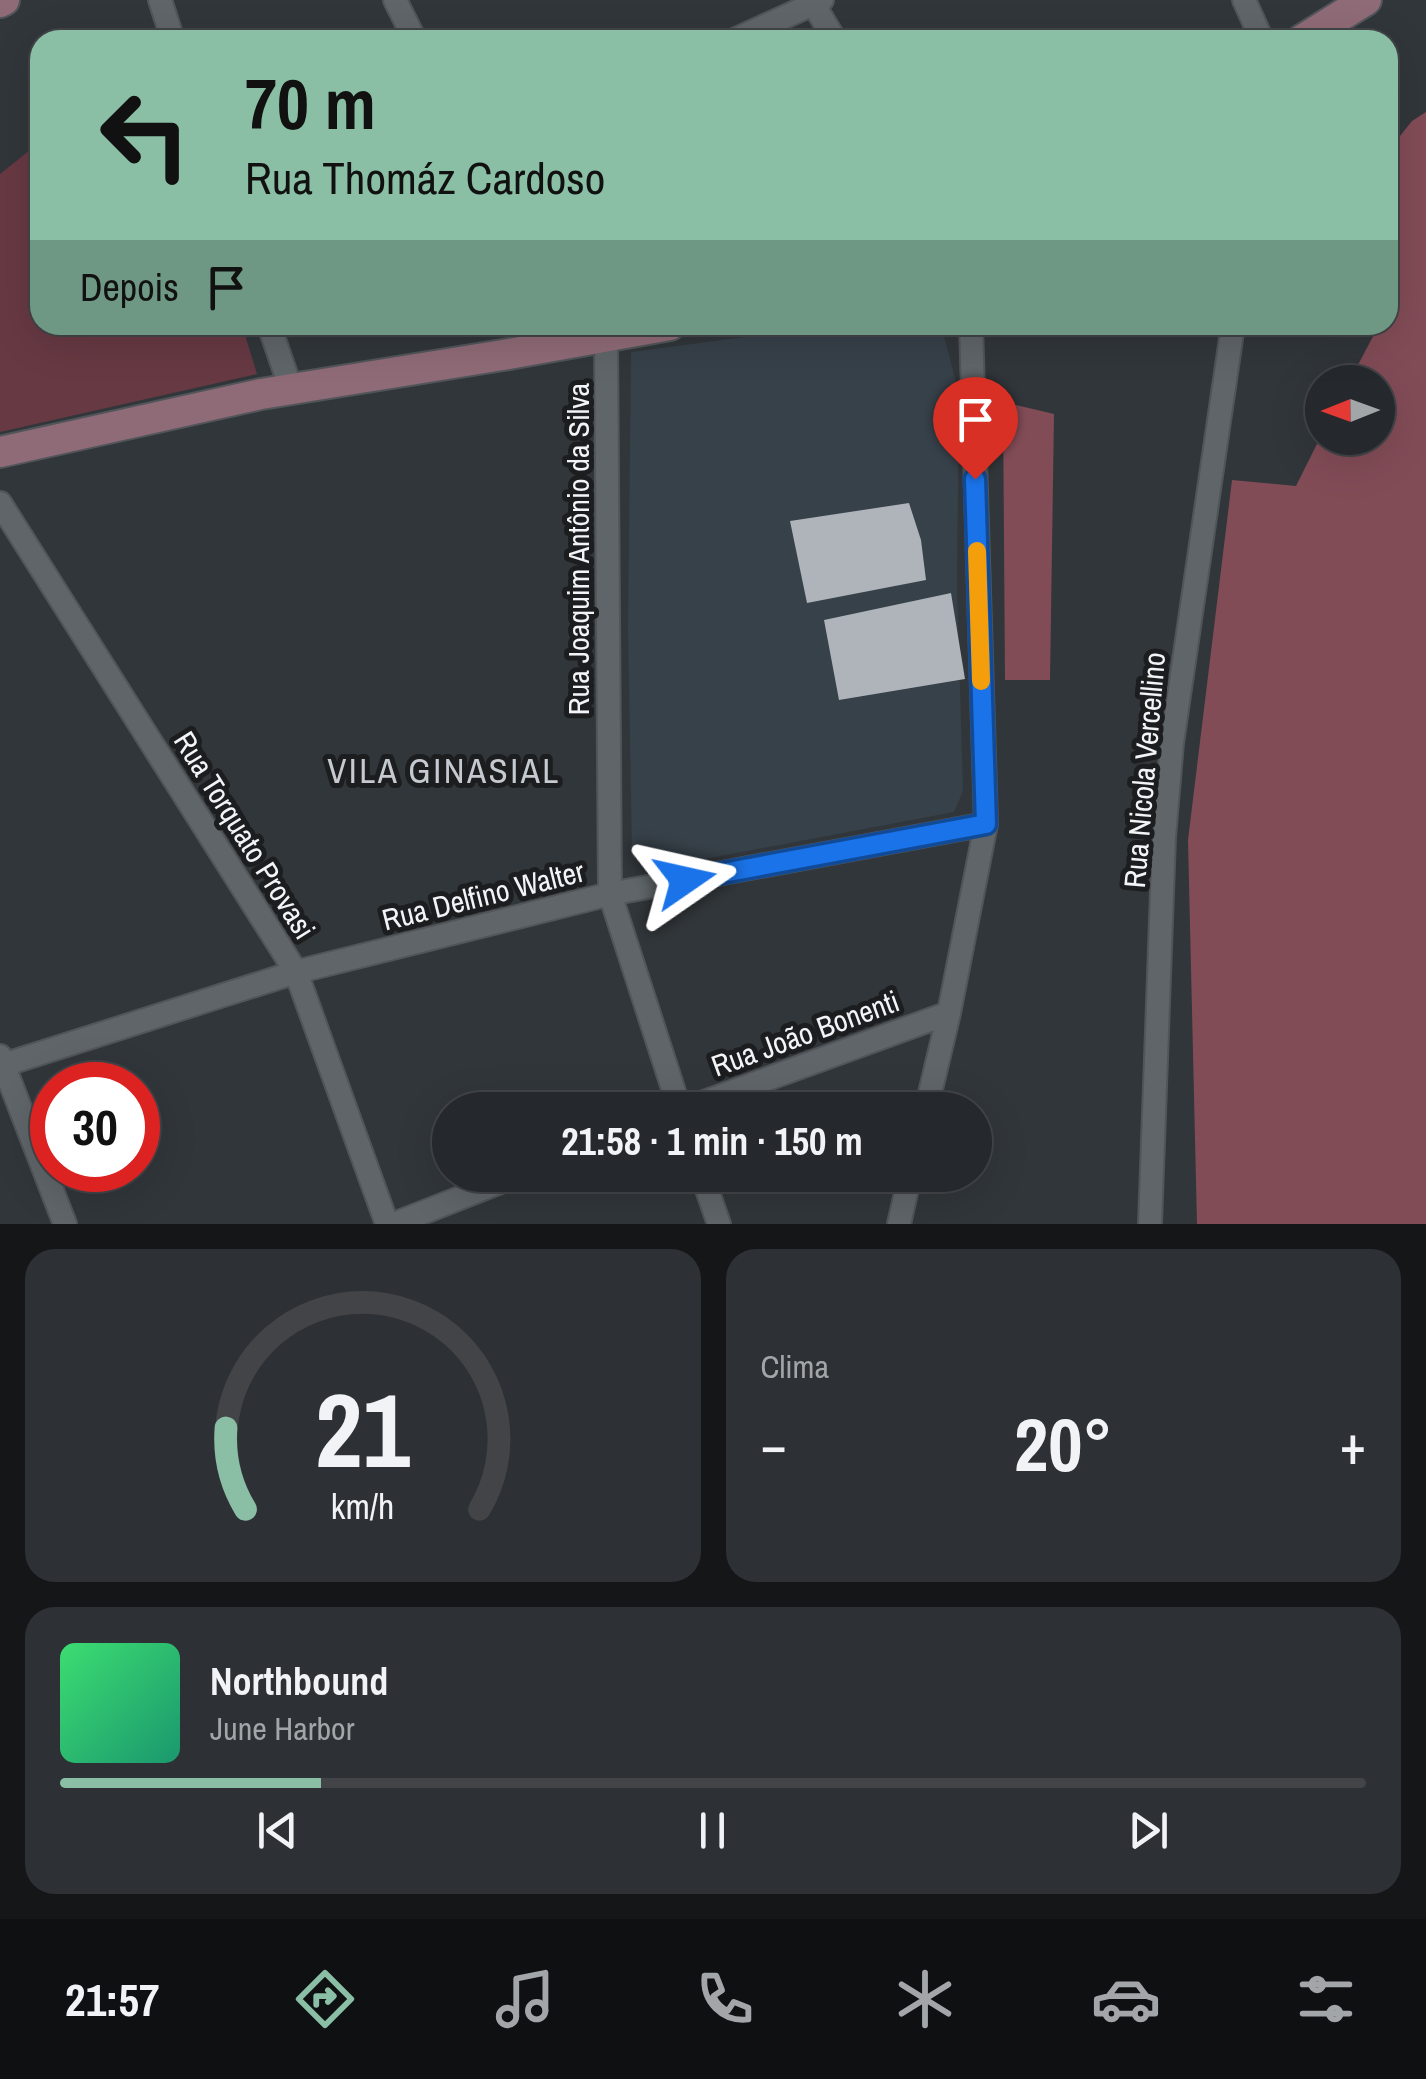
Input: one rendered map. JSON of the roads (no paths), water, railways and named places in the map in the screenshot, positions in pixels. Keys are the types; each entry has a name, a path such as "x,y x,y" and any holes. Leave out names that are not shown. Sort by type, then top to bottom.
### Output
{"main road":[{"path":"1318,30 1366,0"},
{"path":"0,452 242,398 556,335 612,335"}],"street":[{"path":"160,0 170,30"},
{"path":"396,0 410,30"},
{"path":"1244,0 1258,30"},
{"path":"755,30 815,1 830,30"},
{"path":"272,335 291,390"},
{"path":"930,1092 986,824 971,335"},
{"name":"Rua Nicola Vercellino","path":"1150,1224 1164,838 1172,743 1231,335"},
{"name":"Rua Joaquim Antônio da Silva","path":"606,336 610,894 675,1092"},
{"name":"Rua Torquato Provasi","path":"0,503 296,972 390,1224"},
{"name":"Rua Delfino Walter","path":"2,1062 296,972 610,894 986,824"},
{"name":"Rua João Bonenti","path":"731,1092 949,1013"},
{"path":"2,1062 65,1224"},
{"path":"390,1224 474,1192"},
{"path":"708,1192 720,1224"},
{"path":"899,1224 906,1192"}],"district":[{"name":"VILA GINASIAL","path":"444,770"}]}
